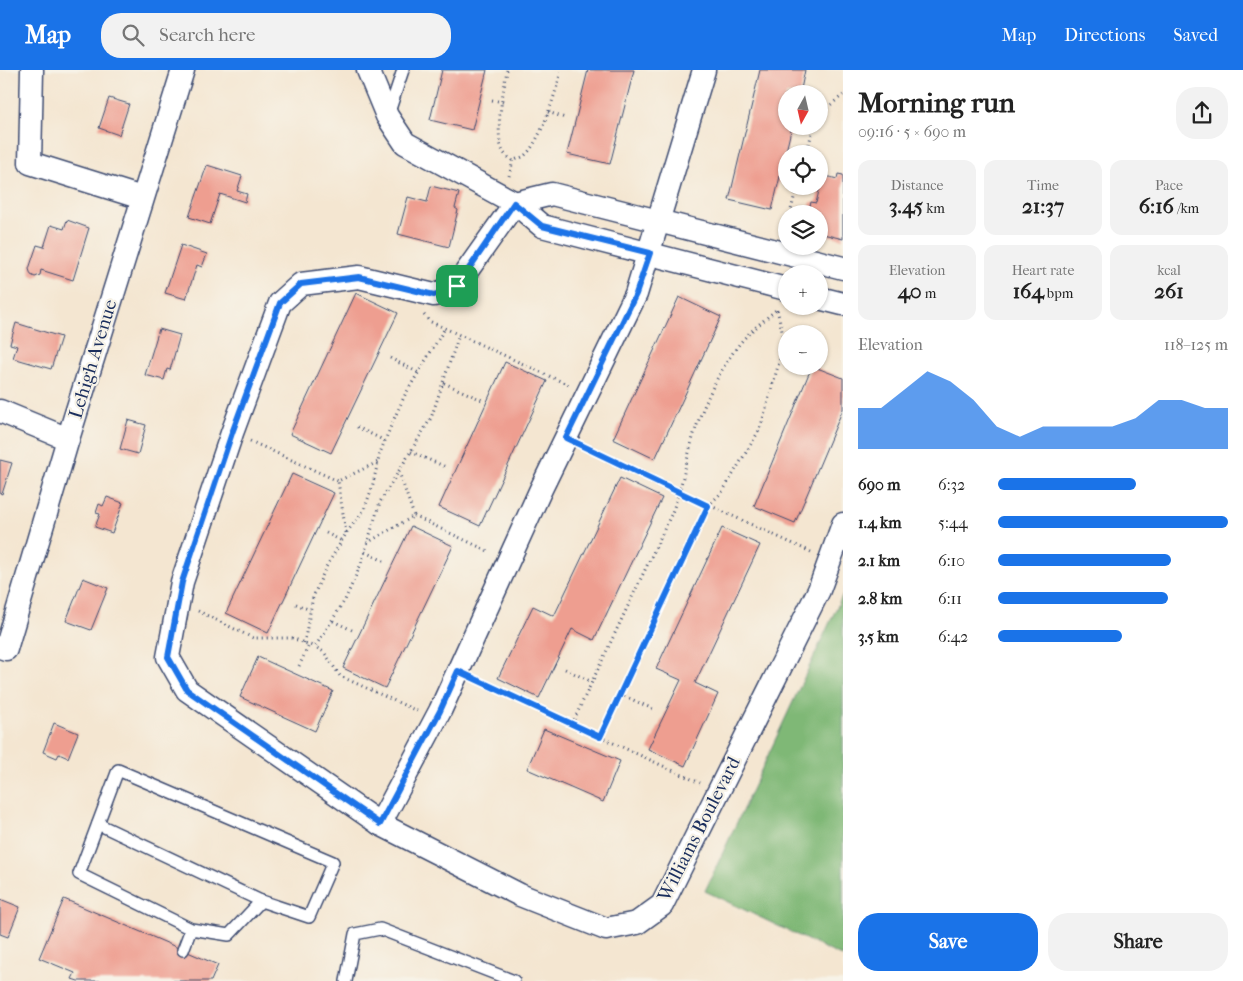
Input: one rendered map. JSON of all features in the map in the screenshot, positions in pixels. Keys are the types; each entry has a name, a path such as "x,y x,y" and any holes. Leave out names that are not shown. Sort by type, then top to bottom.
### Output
{"street":[{"path":"32,70 30,163 142,198"},
{"name":"Lehigh Avenue","path":"3,648 183,70"},
{"path":"368,70 388,116 405,143 514,203 542,226 650,253 778,294"},
{"path":"380,824 435,720 566,438 636,294 704,70"},
{"path":"514,203 552,194 843,268"},
{"name":"Williams Boulevard","path":"514,203 457,286 434,295 359,277 301,284 280,303 232,433 182,582 168,657 187,690 380,824 520,895 606,929 638,923 662,905 819,590 843,524"},
{"path":"828,300 843,304"},
{"path":"0,411 68,439"}],"lane":[{"path":"388,116 403,70"},
{"path":"98,824 261,901 308,918 333,862 118,770 79,874 192,930 229,935 261,901"},
{"path":"346,981 355,934 380,929 514,981"},
{"path":"183,950 192,930"}],"path":[{"path":"507,70 500,125 501,144 504,154 513,161 524,156 534,142 548,112 561,70"},
{"path":"828,107 843,95"},
{"path":"492,100 503,102"},
{"path":"548,112 565,118"},
{"path":"404,288 429,321 588,393"},
{"path":"572,724 680,492 695,432 704,407 741,342 778,301"},
{"path":"600,737 708,506 723,491 760,429 782,352 782,315"},
{"path":"304,643 313,597 326,567 369,499 385,441 405,395 445,328"},
{"path":"315,647 333,621 357,573 380,502 431,418 459,335"},
{"path":"390,358 419,372"},
{"path":"444,383 482,400"},
{"path":"357,427 385,441"},
{"path":"232,433 338,481 378,462"},
{"path":"566,438 708,506 830,561"},
{"path":"411,452 446,467"},
{"path":"399,471 414,516 508,561"},
{"path":"338,481 346,533"},
{"path":"367,543 414,516"},
{"path":"326,533 342,541"},
{"path":"365,552 384,561"},
{"path":"178,604 206,613 253,638 292,638 315,647 324,652 340,676 435,720"},
{"path":"296,604 310,610"},
{"path":"333,621 352,630"},
{"path":"299,666 309,645"},
{"path":"565,669 592,682"},
{"path":"458,671 719,791"},
{"path":"620,694 655,710"}],"green space":[{"path":"843,594 843,957 705,891"}],"building":[{"path":"442,70 487,70 472,130 430,120"},
{"path":"588,70 634,70 610,164 567,154"},
{"path":"760,70 805,70 802,85 778,85 778,135 790,135 787,145 778,145 778,185 772,210 729,200"},
{"path":"109,98 129,104 119,135 99,128"},
{"path":"207,165 242,176 237,191 247,194 245,202 220,194 210,224 189,217"},
{"path":"838,174 843,175 843,239 828,235 828,205 810,205 811,202 816,203 818,195 828,195 828,176 837,179"},
{"path":"431,186 459,193 455,208 458,210 449,247 398,234 408,197 427,202"},
{"path":"67,220 89,228 73,280 41,270 40,275 35,277 31,275 29,269 37,245 44,247 51,225 64,229"},
{"path":"181,245 207,254 202,267 197,265 186,299 165,293"},
{"path":"356,293 398,313 331,453 290,434"},
{"path":"679,297 721,317 655,459 613,439"},
{"path":"16,323 61,337 51,369 13,358 17,346 10,344"},
{"path":"159,329 180,335 170,370 167,369 164,380 145,375"},
{"path":"505,362 547,381 480,526 439,507"},
{"path":"828,372 843,378 843,409 795,523 754,506 808,375 828,375"},
{"path":"128,420 146,425 138,454 120,449"},
{"path":"0,460 12,463 2,494 0,493"},
{"path":"292,474 334,493 268,633 226,613"},
{"path":"620,478 662,498 594,640 572,629 539,698 498,678 533,606 554,616"},
{"path":"107,497 123,503 112,533 95,527 100,514 96,513 99,504 103,506"},
{"path":"411,526 453,546 385,688 343,668"},
{"path":"722,528 760,545 695,683 718,694 685,766 648,749 681,680 656,669"},
{"path":"83,578 108,588 91,630 66,621"},
{"path":"258,657 333,691 315,731 240,697"},
{"path":"54,723 78,733 68,758 59,754 57,758 43,752"},
{"path":"544,729 620,761 603,802 527,769"},
{"path":"0,899 20,907 8,937 0,934"},
{"path":"64,899 218,965 211,981 78,981 72,979 75,973 39,958"}],"route":[{"path":"514,203 542,226 650,253 636,294 566,438 708,506 600,737 458,671 440,711 380,824 187,690 168,657 182,582 232,433 280,303 301,284 359,277 434,295 457,286 514,203"}]}
